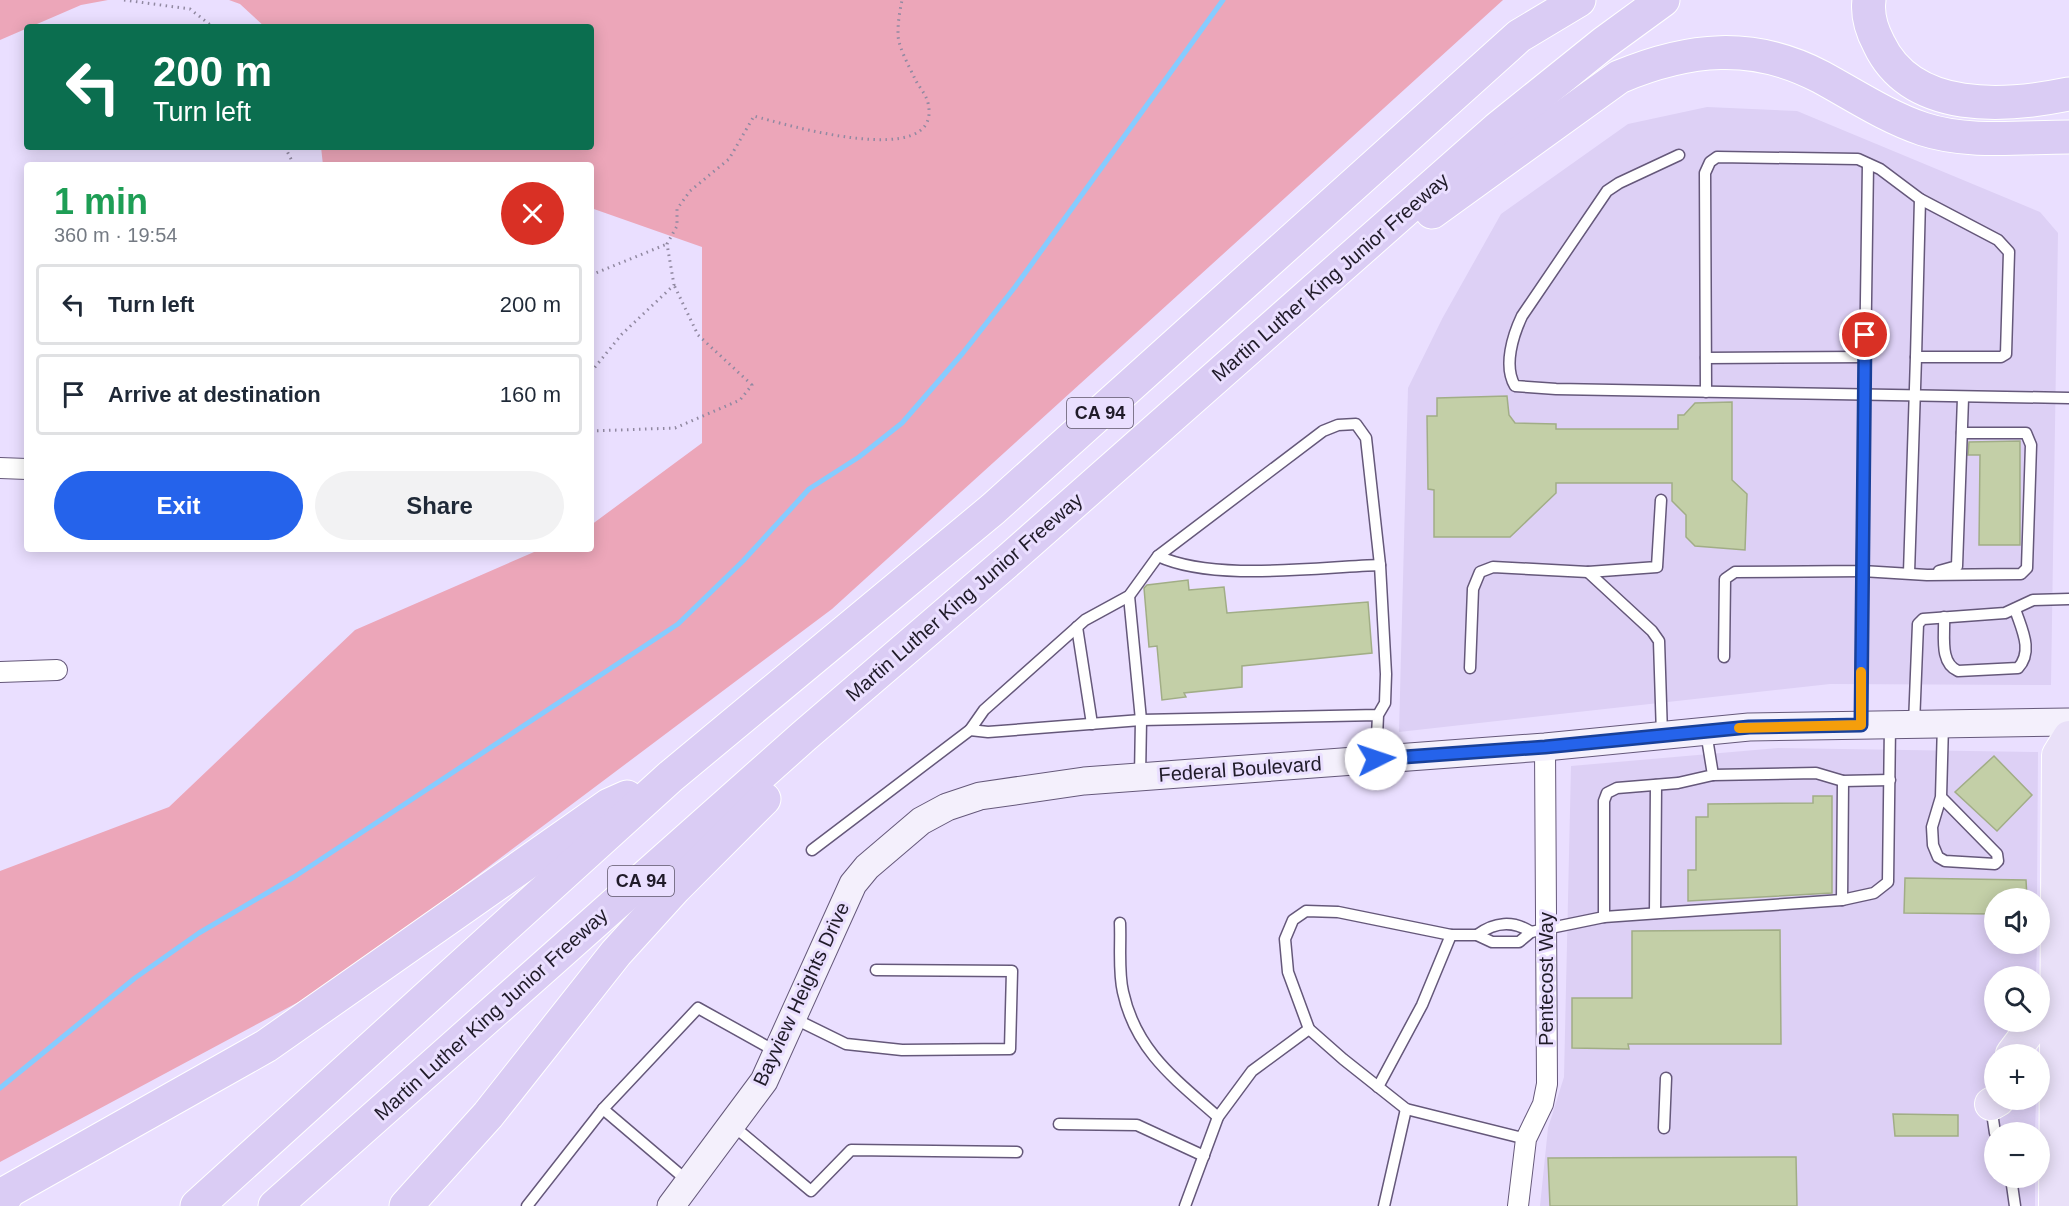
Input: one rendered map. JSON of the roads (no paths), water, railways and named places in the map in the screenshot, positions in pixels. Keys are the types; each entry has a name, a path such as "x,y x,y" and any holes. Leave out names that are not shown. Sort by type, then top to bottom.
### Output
{"highway":[{"path":"1519,36 1561,0"},
{"name":"CA 94","path":"197,1206 670,777 993,508 1519,36 1579,0"},
{"name":"Martin Luther King Junior Freeway","path":"275,1206 804,736 1010,559 1497,129 1604,43 1663,0"},
{"path":"1869,0 1872,32 1885,57 1904,77 1931,91 1952,100 1997,102 2040,100 2069,94"},
{"path":"1250,347 1619,77 1653,62 1698,52 1747,52 1786,60 1873,106 1924,129 1965,136 2069,137"},
{"path":"406,1206 488,1114 616,953 675,888 1010,559"},
{"path":"0,1205 9,1191 266,1047 609,805 670,777"}],"main road":[{"name":"Federal Boulevard","path":"921,821 947,807 980,796 1083,781 1545,747 1749,727 2069,722"},
{"path":"2050,990 2063,882 2058,755 2069,737"},
{"name":"Bayview Heights Drive","path":"671,1206 764,1081 853,884 867,867 921,821"},
{"path":"2049,1032 2055,1128 2055,1206"}],"street":[{"path":"0,468 24,469"},
{"path":"0,672 57,670"},
{"name":"Pentecost Way","path":"1518,1206 1526,1139 1543,1104 1547,1084 1538,931 1545,747"}],"lane":[{"path":"1679,155 1607,191 1522,316 1515,332 1510,378 1520,388 1963,398 2069,398"},
{"path":"1706,392 1706,173 1710,162 1717,156 1858,159 1880,169 1920,199 1998,240 2009,252 2008,350 2001,357 1916,357"},
{"path":"1861,725 1868,164"},
{"path":"1909,573 1917,397 1920,199"},
{"path":"1706,358 1865,357"},
{"path":"1928,575 1957,566 1963,398"},
{"path":"812,850 970,730 984,710 1077,627 1129,596 1158,556 1323,431 1338,425 1356,424 1366,438 1380,565 1386,674 1385,703 1378,715 1376,759"},
{"path":"1724,657 1725,579 1735,572 1862,571 1928,575 2021,574 2027,568 2031,445 2028,436 2026,433 1962,433"},
{"path":"1470,668 1473,589 1480,572 1493,567 1588,572 1657,567 1661,500"},
{"path":"1158,556 1177,565 1240,570 1380,565"},
{"path":"1588,572 1659,640 1662,736"},
{"path":"1129,596 1141,720 1140,777"},
{"path":"1526,1139 1406,1109 1309,1029 1288,972 1285,939 1293,920 1306,911 1338,912 1451,934 1477,934 1492,942 1519,942 1538,931 1604,918 1842,900 1874,893 1888,882 1890,780 1902,725 1918,624 1923,619 2005,613 2033,600 2069,599"},
{"path":"1944,618 1945,659 1951,668 1958,671 2018,668 2026,654 2025,640 2014,609"},
{"path":"1077,627 1092,724"},
{"path":"970,730 988,732 1141,720 1378,715"},
{"path":"1941,797 1997,854 1998,861 1995,864 1945,861 1938,856 1932,827 1941,797 1943,724"},
{"path":"1706,731 1713,775"},
{"path":"1604,918 1604,801 1606,793 1617,788 1656,785 1713,775 1816,773 1843,782 1890,780"},
{"path":"1842,900 1843,782"},
{"path":"1655,913 1656,785"},
{"path":"1120,923 1122,991 1139,1038 1162,1068 1218,1117"},
{"path":"1477,934 1490,925 1520,924 1538,931"},
{"path":"1378,1087 1422,1005 1451,934"},
{"path":"792,1018 846,1044 902,1050 1010,1049 1012,971 876,970"},
{"path":"527,1206 603,1109 698,1008 777,1052"},
{"path":"1185,1206 1218,1117 1252,1071 1309,1029"},
{"path":"1664,1128 1666,1078"},
{"path":"603,1109 690,1183"},
{"path":"1384,1206 1406,1109"},
{"path":"731,1124 811,1191 851,1150 1017,1152"},
{"path":"1059,1124 1137,1125 1204,1156"},
{"path":"2012,1188 2015,1206"}],"waterway":[{"path":"0,1088 135,978 199,933 294,877 678,624 743,561 809,489 859,457 902,423 962,354 1015,287 1223,0"}]}
